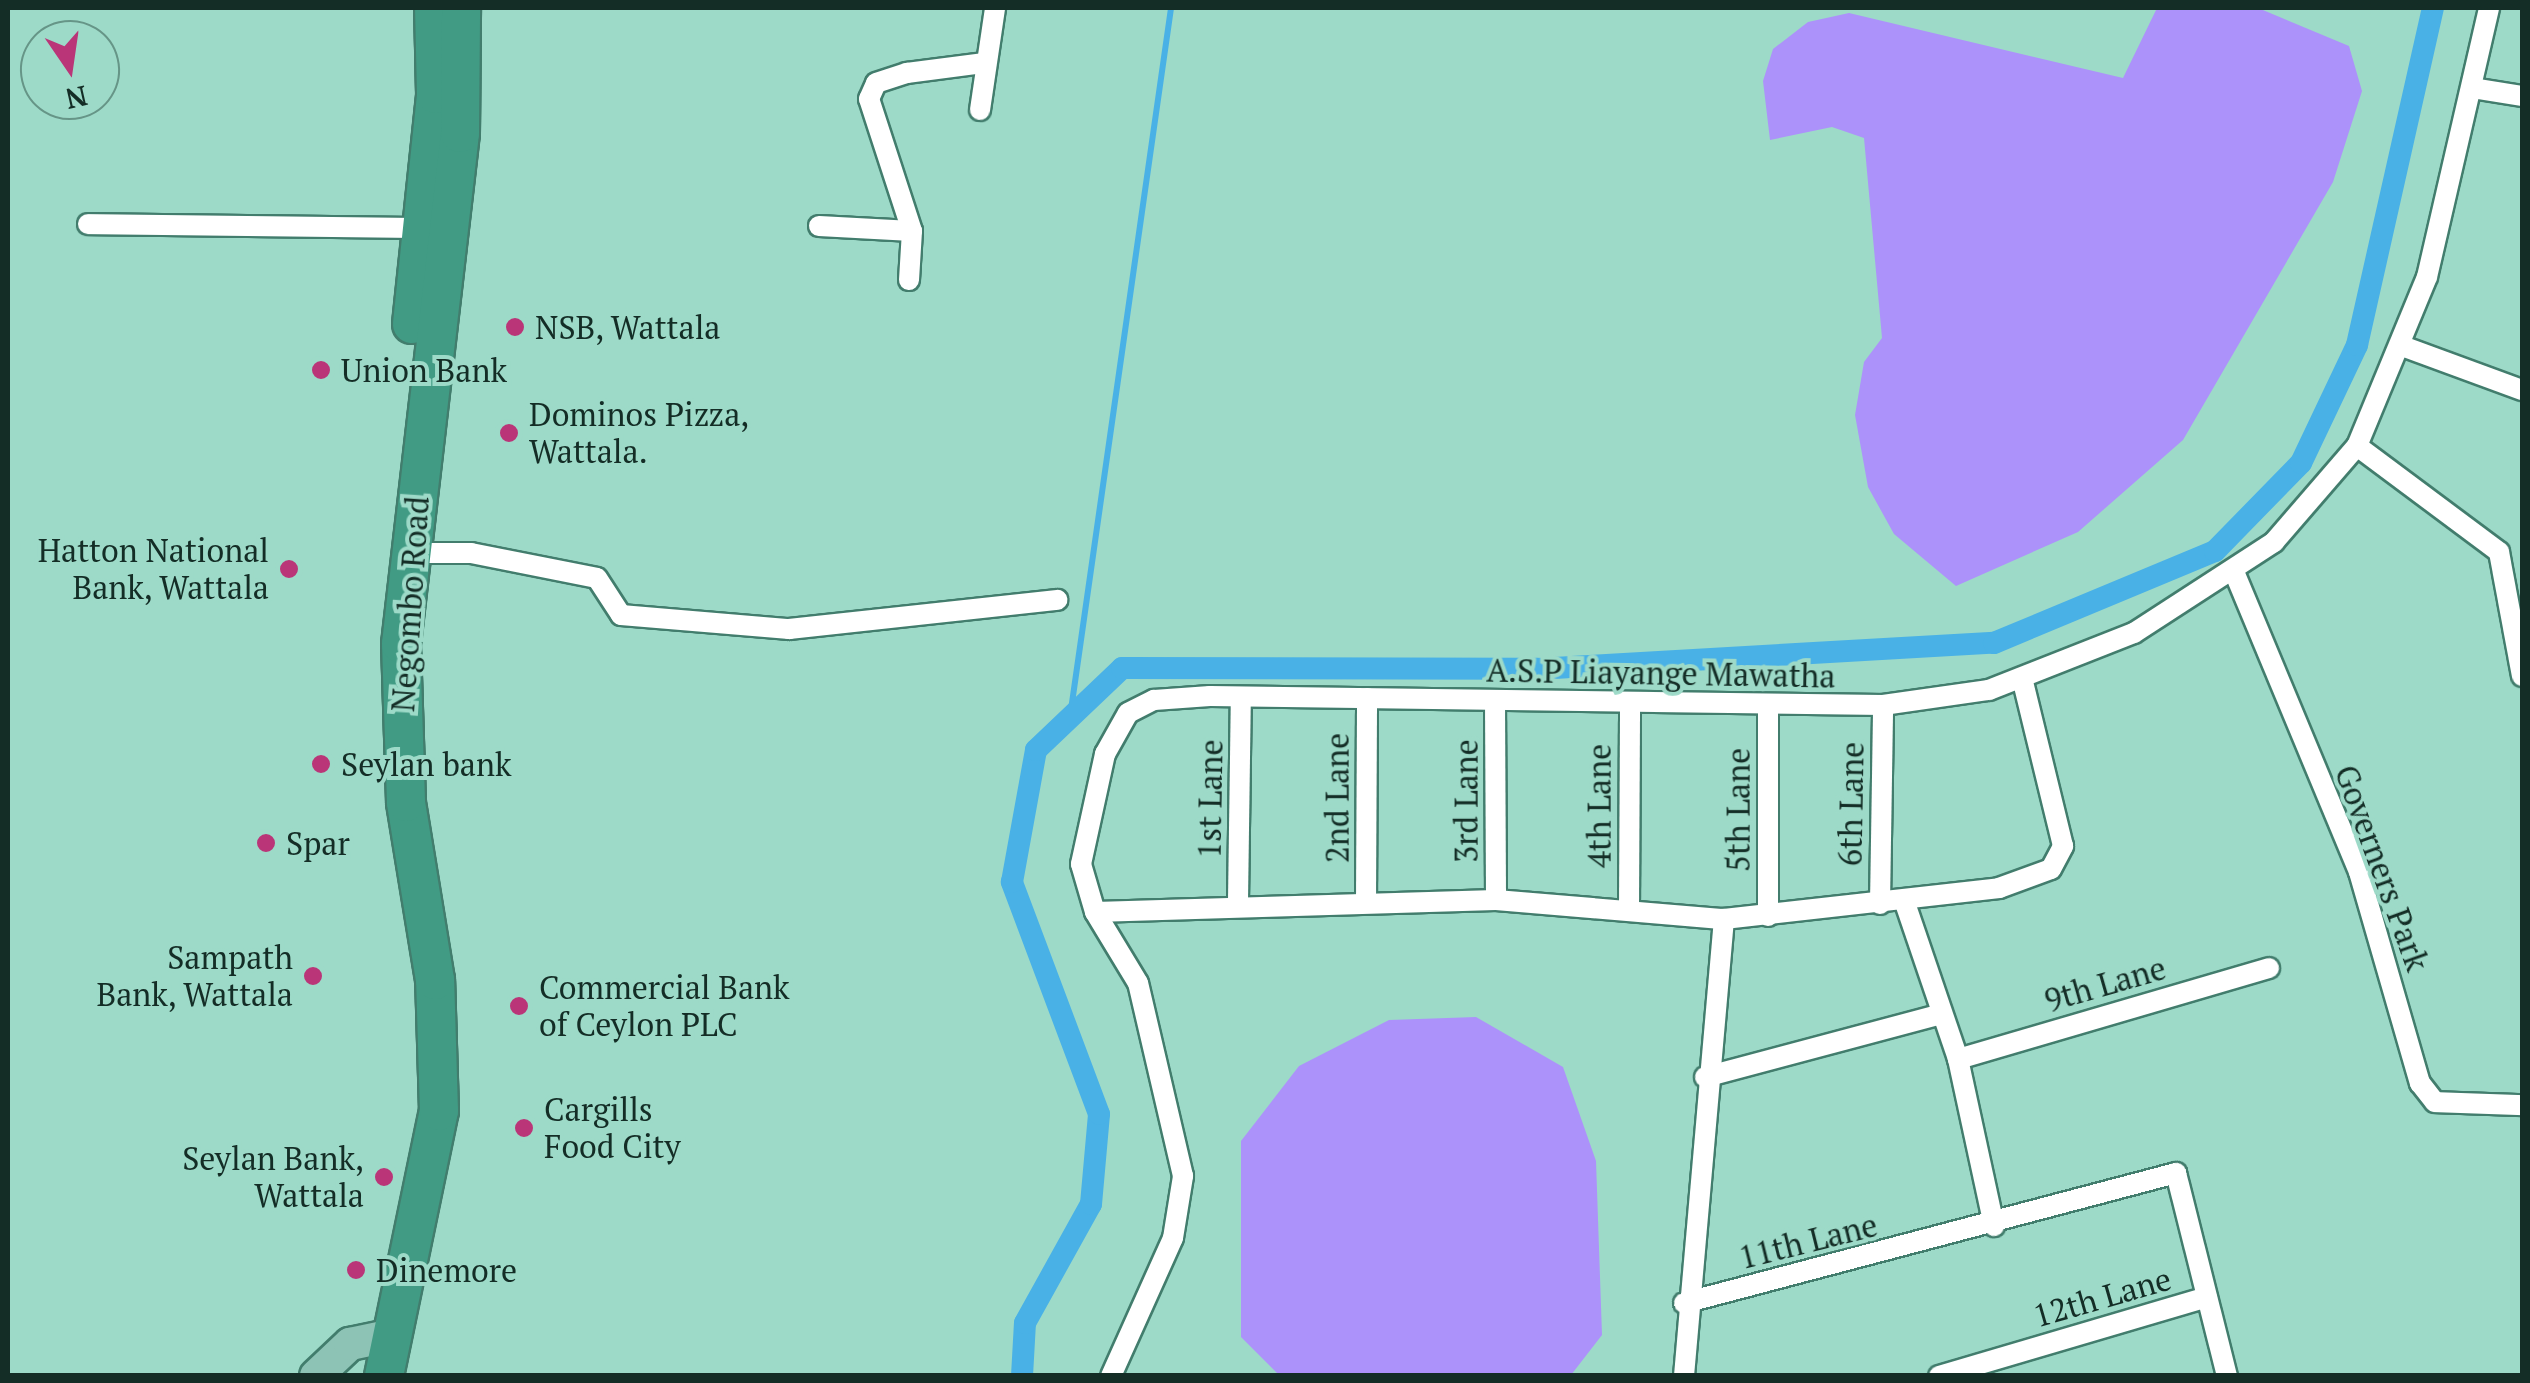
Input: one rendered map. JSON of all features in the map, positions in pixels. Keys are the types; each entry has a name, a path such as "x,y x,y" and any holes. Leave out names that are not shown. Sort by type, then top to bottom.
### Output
{"highway":[{"name":"Negombo Road","path":"362,1376 383,1335 439,1111 435,980 400,704 436,228 434,8"},
{"name":"Negombo Road","path":"384,1376 383,1335 416,1074 380,783 377,666 462,8"}],"main road":[{"path":"316,1376 383,1335"}],"street":[{"path":"980,110 995,8"},
{"name":"A.S.P Liayange Mawatha","path":"1111,1376 1173,1238 1183,1176 1138,983 1095,912 1080,864 1106,754 1128,713 1154,700 1241,698 1883,705 2022,678 2134,633 2236,574 2314,503 2357,446 2406,347 2489,8"},
{"path":"909,280 912,231 869,99 876,83 984,63"},
{"path":"2472,88 2522,96"},
{"path":"88,224 436,228"},
{"path":"820,226 912,231"},
{"path":"2406,347 2522,390"},
{"path":"2357,446 2500,552 2522,676"},
{"path":"409,553 471,553 597,578 621,615 789,629 1057,600"},
{"name":"Governers Park","path":"2236,574 2359,872 2420,1083 2435,1102 2522,1105"},
{"path":"1095,912 1238,901 1496,900 1629,908 1724,920 1905,903 1999,888 2061,858 2022,678"},
{"name":"1st Lane","path":"1238,901 1241,698"},
{"name":"2nd Lane","path":"1366,899 1367,698"},
{"name":"3rd Lane","path":"1495,702 1496,900"},
{"name":"4th Lane","path":"1629,908 1630,705"},
{"name":"5th Lane","path":"1768,705 1768,916"},
{"name":"6th Lane","path":"1880,904 1883,705"},
{"path":"1905,903 1958,1058 1994,1226"},
{"name":"11th Lane","path":"1724,920 1684,1303 1994,1226"},
{"name":"9th Lane","path":"1958,1058 2269,968"},
{"path":"1705,1077 1940,1014"},
{"name":"12th Lane","path":"1939,1376 2207,1298 2176,1173 1994,1226"},
{"path":"2207,1298 2227,1376"},
{"path":"1684,1303 1684,1376"}],"shaded area":[{"path":"2157,8 2258,8 2349,46 2362,91 2333,182 2183,440 2078,532 1956,586 1894,534 1868,487 1855,415 1864,362 1882,338 1864,138 1832,127 1770,140 1763,81 1773,49 1808,22 1849,13 2123,78"},
{"path":"1476,1017 1563,1067 1596,1161 1602,1335 1571,1375 1279,1375 1241,1337 1241,1141 1299,1066 1389,1020"}],"waterway":[{"path":"1070,717 1171,8"},
{"path":"1022,1376 1025,1323 1091,1204 1099,1114 1012,882 1036,750 1122,668 1537,669 1994,643 2215,551 2301,463 2357,345 2433,8"}],"place":[{"name":"NSB, Wattala","path":"515,327"},
{"name":"Union Bank","path":"321,370"},
{"name":"Dominos Pizza, Wattala.","path":"509,433"},
{"name":"Hatton National Bank, Wattala","path":"289,569"},
{"name":"Seylan bank","path":"321,764"},
{"name":"Spar","path":"266,843"},
{"name":"Sampath Bank, Wattala","path":"313,976"},
{"name":"Commercial Bank of Ceylon PLC","path":"519,1006"},
{"name":"Cargills Food City","path":"524,1128"},
{"name":"Seylan Bank, Wattala","path":"384,1177"},
{"name":"Dinemore","path":"356,1270"}]}
